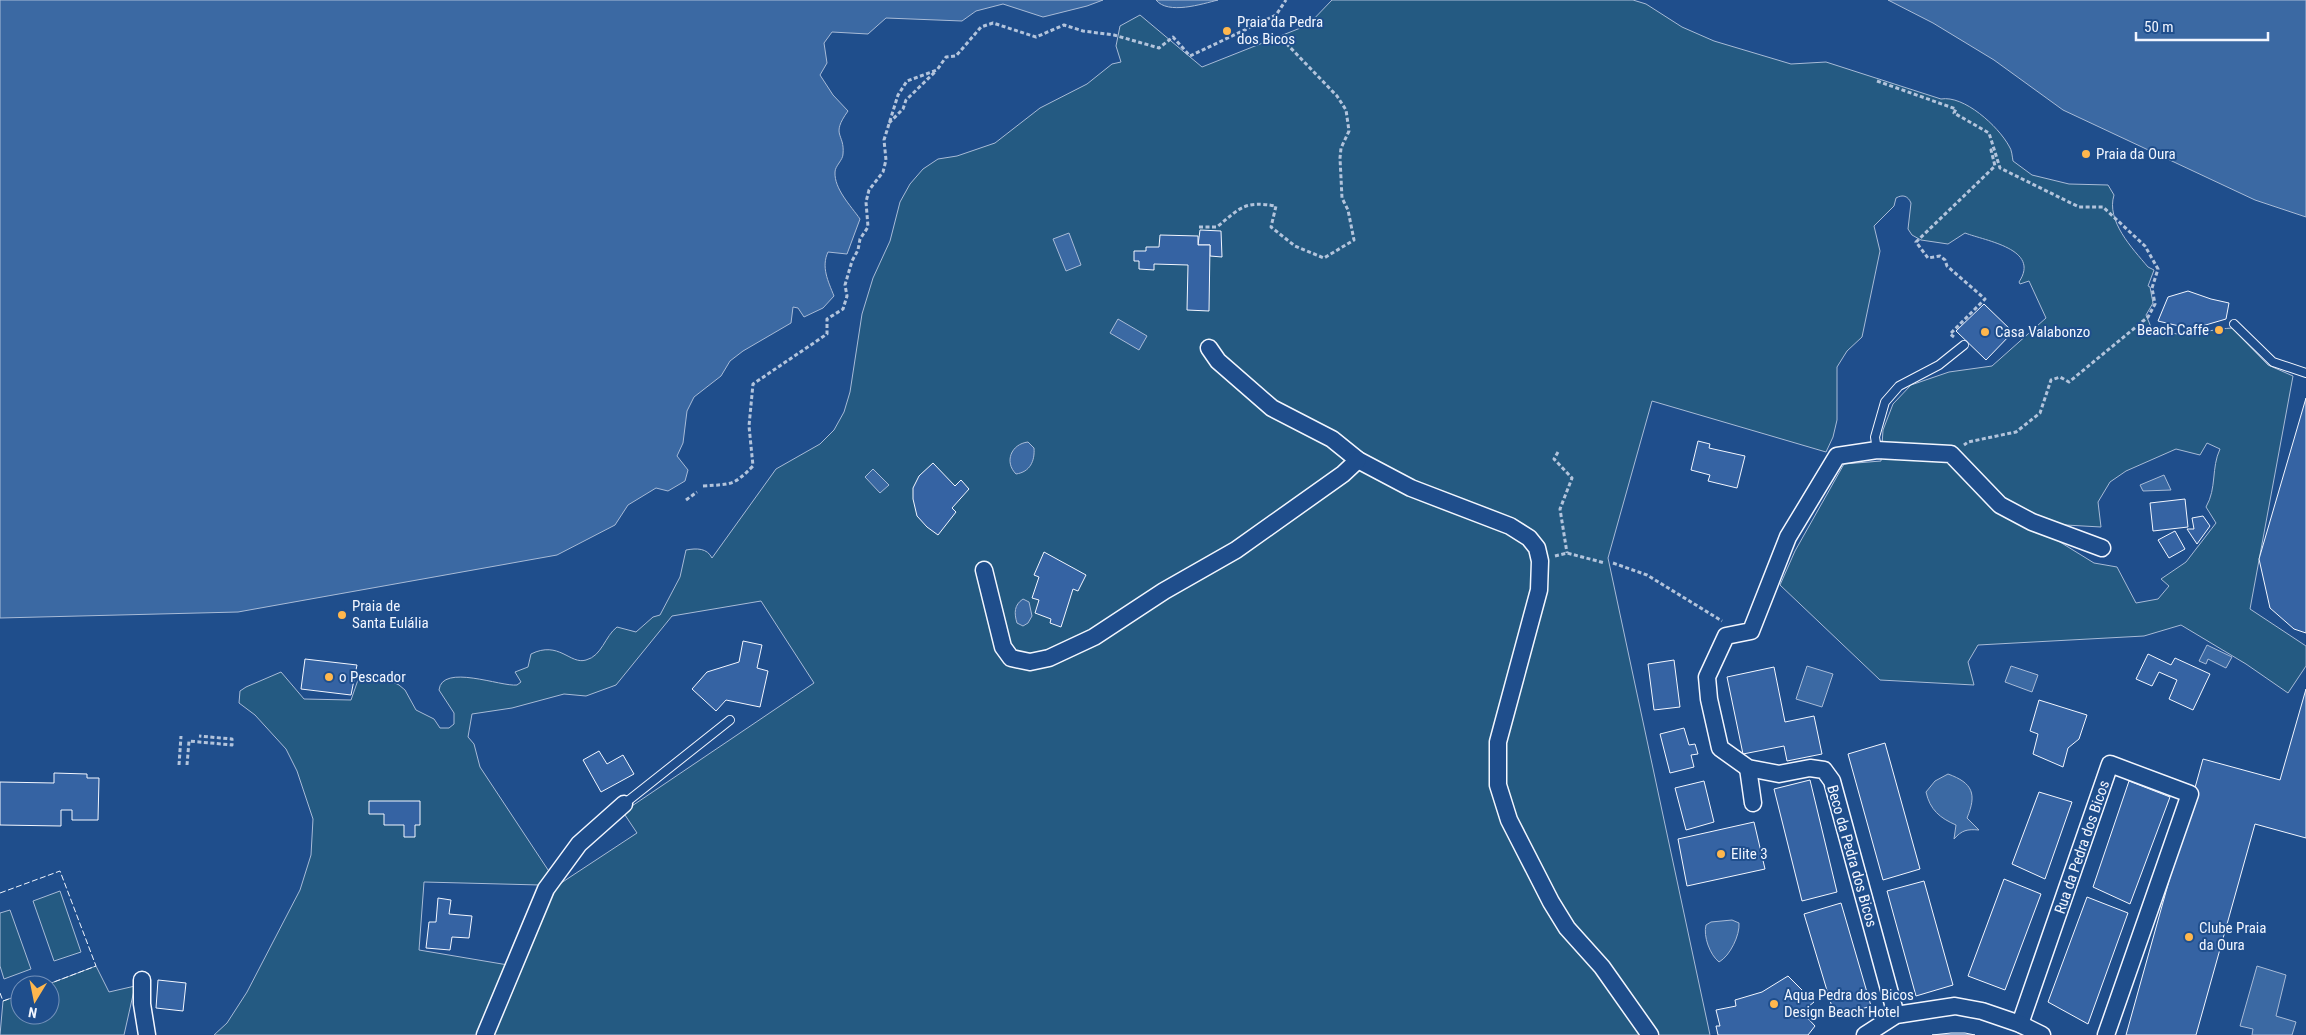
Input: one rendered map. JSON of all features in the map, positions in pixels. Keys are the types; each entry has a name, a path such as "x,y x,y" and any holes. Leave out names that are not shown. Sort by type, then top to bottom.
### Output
{"street":[{"path":"1209,348 1218,361 1272,408 1332,439 1358,460 1411,488 1510,526 1529,538 1537,548 1540,561 1539,590 1498,742 1498,785 1509,820 1551,902 1567,928 1602,967 1650,1035"},
{"path":"1726,636 1751,631 1788,537 1837,456 1878,450 1951,454 2000,505 2032,522 2102,548"},
{"path":"984,570 1003,647 1011,658 1030,662 1049,658 1094,637 1164,591 1236,550 1342,474 1358,460"},
{"name":"Beco da Pedra dos Bicos","path":"1726,636 1707,677 1709,699 1720,748 1748,768 1779,774 1810,768 1824,770 1832,781 1896,1015"},
{"name":"Rua da Pedra dos Bicos","path":"2020,1024 2110,764 2190,794 2106,1035"},
{"path":"1748,768 1753,803"},
{"path":"485,1035 546,890 579,844 593,829 624,804"},
{"path":"142,980 142,1004 147,1035"},
{"path":"1865,1035 1896,1015 1955,1006 1982,1011 2020,1024 2042,1035"}],"lane":[{"path":"2234,324 2273,362 2306,373"},
{"path":"1878,450 1875,437 1885,402 1899,386 1939,365 1964,345"},
{"path":"624,804 730,720"}],"path":[{"path":"887,126 902,109 906,100 937,70 946,57 956,56 981,28 993,23 1036,37 1064,25 1083,31 1114,35 1159,48 1174,37 1190,56 1276,15 1286,0"},
{"path":"1199,227 1217,227 1238,210 1251,204 1264,204 1276,206 1271,227 1295,246 1324,258 1354,240 1348,210 1342,198 1341,148 1349,131 1346,110 1337,96 1282,39"},
{"path":"703,486 730,484 741,480 753,466 750,433 753,384 828,334 827,319 843,309 847,296 845,285 852,261 858,250 860,239 868,227 866,202 869,190 883,172 886,160 884,140 898,95 907,81 937,70"},
{"path":"1878,81 1956,110 1954,113 1989,133 2000,168 2078,207 2103,207 2145,246 2157,271 2152,288 2154,304 2148,317 2069,382 2060,377 2051,380 2040,413 2016,432 1968,442"},
{"path":"1964,345 1950,334 1985,298 1947,266 1945,260 1940,256 1928,258 1916,242 1995,166 1991,150 1994,149"},
{"path":"1558,452 1554,459 1572,478 1560,509 1567,553"},
{"path":"686,500 696,492"},
{"path":"1540,561 1567,553 1605,562"},
{"path":"1613,563 1646,575 1722,621 1726,636"},
{"path":"179,765 181,736"},
{"path":"187,765 189,741 232,745 232,739 199,736"}],"shaded area":[{"path":"0,0 1103,0 1043,17 1003,4 976,11 962,21 886,18 868,34 832,32 824,43 827,63 820,75 833,95 848,111 839,130 843,154 835,170 835,178 844,197 860,219 847,254 828,252 825,269 834,296 823,308 804,317 798,308 793,307 791,323 743,351 730,361 721,376 694,397 687,411 683,443 677,456 688,470 685,481 668,491 656,488 628,505 615,525 557,555 238,612 0,618"},
{"path":"1156,0 1218,0 1177,8 1168,7"},
{"path":"1332,0 1633,0 1646,4 1682,27 1714,41 1791,64 1826,62 1941,99 1960,102 1980,113 1989,121 2010,148 2013,161 2032,175 2069,184 2108,185 2114,195 2114,215 2122,234 2148,267 2154,270 2148,286 2150,287 2153,303 2146,315 2151,327 2182,334 2232,328 2268,365 2293,376 2250,609 2306,646 2306,666 2288,693 2246,664 2181,625 2144,636 1978,645 1968,662 1974,685 1880,680 1780,585 1795,551 1844,464 1881,461 1883,430 1893,404 1911,385 1949,372 1992,366 2046,318 2029,281 2020,284 2019,282 2024,271 2023,262 2017,254 1997,243 1965,233 1948,244 1921,240 1912,235 1908,229 1911,203 1907,197 1901,196 1896,198 1894,206 1874,226 1880,251 1862,337 1847,351 1837,367 1837,420 1833,437 1826,452 1652,401 1608,558 1710,1035 214,1035 227,1023 247,992 300,890 311,855 313,819 297,771 286,749 255,715 239,703 240,691 281,672 304,699 351,700 359,677 370,674 379,675 405,690 416,710 434,719 440,728 449,728 454,724 454,713 439,690 443,682 450,678 473,678 517,685 521,682 515,672 528,667 531,654 541,650 549,650 580,661 586,660 600,650 609,635 617,627 636,632 653,617 660,615 680,577 686,550 701,550 707,552 712,558 776,469 820,444 834,430 844,412 850,392 862,314 873,278 890,241 900,202 910,184 923,169 938,159 957,156 995,143 1040,108 1087,84 1112,64 1121,62 1116,46 1120,26 1140,15 1202,67 1308,25","holes":["2207,443 2220,449 2217,456 2212,493 2206,507 2216,523 2186,562 2161,579 2169,586 2158,599 2136,603 2117,567 2094,563 2047,534 2048,524 2101,527 2098,502 2110,482 2126,471 2176,449 2200,455","761,601 814,683 623,812 637,833 558,885 480,767 474,744 468,737 472,714 512,708 564,694 586,696 616,685 672,616","424,882 540,885 508,965 419,950"]},
{"path":"1888,0 2306,0 2306,217 2255,200 2063,110 1994,60 1933,23"},
{"path":"1069,233 1081,265 1066,271 1053,239"},
{"path":"1118,319 1147,336 1139,350 1110,333"},
{"path":"1028,442 1034,448 1034,457 1031,465 1025,471 1016,474 1010,464 1011,454 1017,446"},
{"path":"873,469 889,485 880,493 865,477"},
{"path":"2164,475 2171,490 2143,491 2140,485"},
{"path":"1023,599 1029,602 1032,616 1028,623 1023,626 1017,623 1015,613 1016,607"},
{"path":"2207,645 2232,657 2226,668 2208,659 2206,664 2199,661"},
{"path":"1807,666 1833,674 1822,707 1796,699"},
{"path":"2011,666 2038,675 2032,692 2005,682"},
{"path":"1948,774 1963,781 1971,790 1972,802 1967,818 1979,830 1965,831 1954,839 1956,825 1936,813 1930,804 1926,792 1935,781"},
{"path":"60,891 81,952 54,961 33,901"},
{"path":"10,910 31,969 10,975 4,979 0,966 0,913"},
{"path":"1732,920 1739,923 1738,933 1734,945 1719,962 1708,945 1706,925 1711,922"},
{"path":"96,966 109,992 135,986 124,1035 0,1035 3,1001 10,999 10,1025 60,1025 60,980"},
{"path":"2257,966 2286,975 2276,1016 2296,1022 2292,1035 2252,1035 2253,1029 2240,1026"}],"building":[{"path":"1200,230 1221,231 1222,257 1210,256 1210,245 1198,245"},
{"path":"1160,235 1198,236 1198,245 1210,245 1209,311 1187,310 1188,265 1154,264 1154,270 1139,269 1139,261 1134,261 1134,251 1146,251 1146,247 1159,247"},
{"path":"2188,291 2229,303 2226,319 2192,329 2158,321 2168,297"},
{"name":"Casa Valabonzo","path":"1984,304 2013,332 1986,360 1956,331"},
{"path":"2306,398 2306,633 2294,629 2270,608 2259,559"},
{"path":"1698,441 1710,444 1709,448 1745,456 1737,488 1708,481 1710,475 1691,470"},
{"path":"933,463 955,486 961,480 969,489 952,508 956,512 938,535 917,516 913,499 913,488 919,476"},
{"path":"2185,499 2188,527 2153,531 2150,503"},
{"path":"2203,516 2210,526 2197,544 2187,529 2194,529 2192,518"},
{"path":"2175,531 2185,549 2169,558 2158,540"},
{"path":"1044,552 1086,575 1078,591 1073,589 1061,627 1050,623 1051,619 1035,613 1039,600 1032,598 1039,577 1034,575"},
{"path":"743,641 762,645 757,668 768,671 760,707 726,700 716,711 692,689 707,672 739,662"},
{"path":"2148,654 2171,665 2175,658 2210,674 2193,710 2169,699 2177,680 2159,672 2152,686 2136,679"},
{"path":"305,659 357,665 351,695 301,689"},
{"path":"1674,660 1680,707 1654,710 1648,664"},
{"path":"1774,667 1785,722 1814,716 1822,754 1787,761 1784,746 1743,754 1727,677"},
{"name":"Clube Praia da Oura","path":"2306,689 2306,838 2255,824 2196,1035 2126,1035 2203,759 2280,780"},
{"path":"2039,700 2087,715 2079,739 2068,748 2063,767 2033,754 2038,734 2030,731"},
{"path":"1684,728 1689,745 1695,744 1698,754 1691,755 1694,767 1670,773 1660,734"},
{"path":"1885,743 1920,869 1883,880 1848,754"},
{"path":"599,751 607,764 623,755 634,774 601,792 583,760"},
{"path":"54,773 87,774 87,778 99,778 98,820 72,820 72,810 61,810 61,826 0,825 0,782 54,783"},
{"path":"1810,780 1837,892 1802,901 1774,789"},
{"path":"1704,781 1714,822 1686,830 1675,788"},
{"path":"2129,781 2170,797 2130,904 2093,887"},
{"path":"2039,792 2072,802 2045,879 2012,864"},
{"path":"369,801 420,801 420,825 415,825 415,837 404,837 404,825 384,825 384,814 369,814"},
{"name":"Elite 3","path":"1754,822 1765,869 1687,886 1678,839"},
{"path":"2004,879 2041,894 2005,990 1968,976"},
{"path":"1924,881 1953,985 1916,996 1887,891"},
{"path":"2087,897 2128,913 2088,1024 2048,1002"},
{"path":"438,898 451,900 449,914 472,916 469,938 452,937 450,950 426,948 429,922 436,922"},
{"path":"1841,903 1871,1006 1835,1017 1804,914"},
{"name":"Aqua Pedra dos Bicos Design Beach Hotel","path":"1788,976 1814,1002 1802,1012 1815,1026 1808,1035 1718,1035 1716,1026 1720,1026 1716,1010 1736,1006 1735,1000 1762,992"},
{"path":"158,980 186,983 183,1011 156,1008"},
{"path":"1965,1033 1975,1035 1932,1035"}],"fence":[{"path":"0,893 60,871 96,966 60,980"},
{"path":"0,993 3,1001 10,999"}],"place":[{"name":"Praia da Pedra dos Bicos","path":"1227,31"},
{"name":"Praia da Oura","path":"2086,154"},
{"name":"Beach Caffe","path":"2219,330"},
{"name":"Casa Valabonzo","path":"1985,332"},
{"name":"Praia de Santa Eulália","path":"342,615"},
{"name":"o Pescador","path":"329,677"},
{"name":"Elite 3","path":"1721,854"},
{"name":"Clube Praia da Oura","path":"2189,937"},
{"name":"Aqua Pedra dos Bicos Design Beach Hotel","path":"1774,1004"}]}
